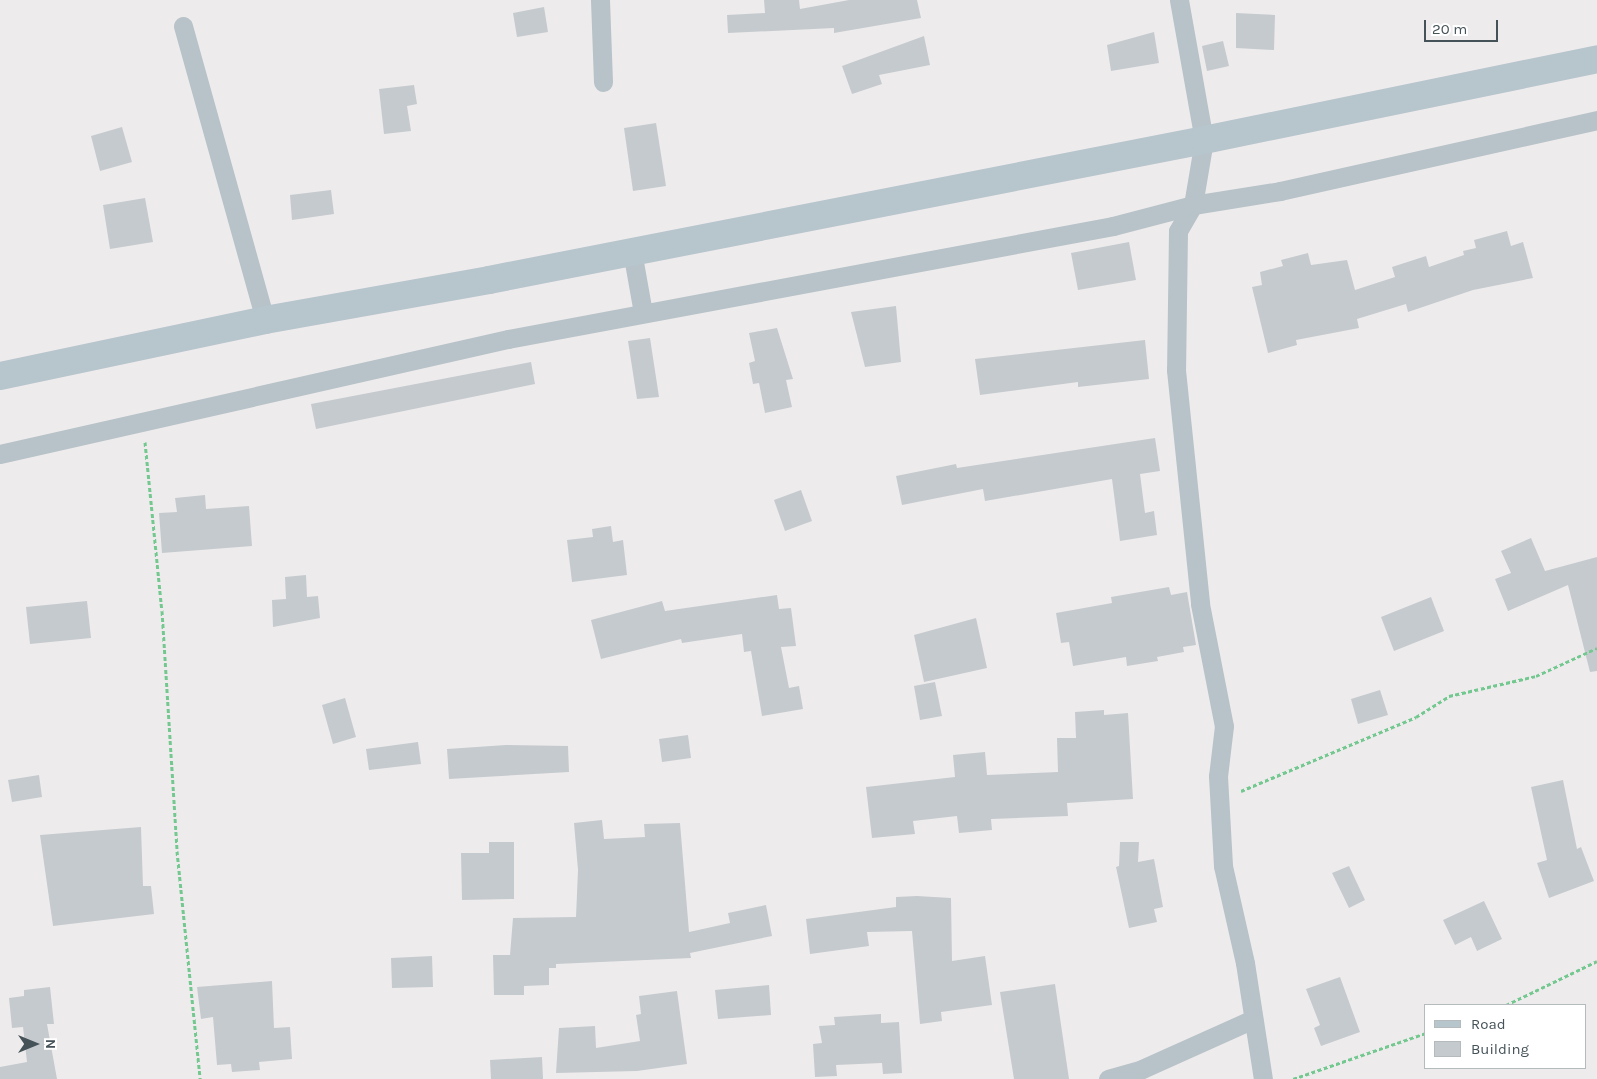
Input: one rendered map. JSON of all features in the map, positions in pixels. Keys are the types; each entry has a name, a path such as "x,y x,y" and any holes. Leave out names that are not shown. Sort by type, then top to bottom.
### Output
{"main road":[{"path":"0,376 265,320 632,252 1204,140 1597,59"}],"street":[{"path":"600,0 603,82"},
{"path":"1179,0 1204,140 1193,205 1178,231 1176,370 1200,604 1224,726 1218,776 1223,866 1263,1079"},
{"path":"183,26 265,320"},
{"path":"0,454 508,339 1113,226 1193,205 1280,191 1597,120"},
{"path":"632,252 643,313"},
{"path":"1108,1079 1142,1069 1253,1019"}],"path":[{"path":"143,421 162,611 177,851 200,1079"},
{"path":"1235,784 1236,794 1416,717 1449,696 1536,676 1597,648"},
{"path":"1508,1004 1597,961"},
{"path":"1293,1079 1424,1035"}],"building":[{"path":"764,0 799,0 800,9 849,0 917,0 921,18 834,33 834,28 728,33 727,15 765,13"},
{"path":"544,7 548,32 517,37 513,13"},
{"path":"1236,13 1275,15 1274,50 1236,48"},
{"path":"1154,32 1159,63 1111,71 1107,45"},
{"path":"924,36 930,65 879,75 882,84 852,94 842,66"},
{"path":"1223,41 1229,66 1207,71 1202,46"},
{"path":"414,85 417,104 407,106 411,131 384,134 379,89"},
{"path":"656,123 666,186 633,191 624,128"},
{"path":"122,127 132,162 100,171 91,136"},
{"path":"331,190 334,214 292,220 290,195"},
{"path":"145,198 153,242 110,249 103,205"},
{"path":"1507,231 1511,246 1523,242 1533,278 1473,290 1408,312 1406,304 1357,319 1359,328 1296,340 1297,345 1268,353 1252,287 1262,285 1260,272 1283,266 1281,260 1308,253 1311,265 1347,260 1355,290 1395,277 1392,267 1426,256 1429,267 1464,255 1463,251 1476,248 1474,240"},
{"path":"1129,242 1136,280 1078,290 1071,253"},
{"path":"896,306 901,362 865,367 851,312"},
{"path":"777,328 793,379 786,380 792,407 765,413 759,383 753,384 749,363 755,361 749,333"},
{"path":"650,338 659,397 637,399 628,341"},
{"path":"1145,340 1149,379 1078,387 1078,382 980,395 975,359"},
{"path":"531,362 535,384 316,429 311,404"},
{"path":"1155,438 1160,471 1140,474 1145,513 1154,511 1157,535 1120,541 1112,479 985,501 983,489 902,505 896,476 956,464 957,468"},
{"path":"801,490 812,521 785,531 774,500"},
{"path":"205,495 206,509 249,506 252,546 162,553 159,513 177,512 175,498"},
{"path":"611,526 613,542 623,540 627,575 572,582 567,540 593,537 592,529"},
{"path":"1531,538 1545,571 1597,557 1597,671 1590,672 1568,585 1508,611 1495,579 1511,573 1501,551"},
{"path":"306,575 307,597 318,596 320,618 273,627 272,600 286,599 285,577"},
{"path":"1169,587 1171,595 1187,592 1196,645 1183,647 1184,652 1157,657 1158,661 1127,666 1126,657 1073,666 1069,642 1061,643 1056,613 1112,603 1111,597"},
{"path":"777,595 779,609 791,608 796,646 781,647 789,688 799,686 803,709 762,716 751,651 744,652 742,634 682,643 681,639 601,659 591,620 662,601 665,611"},
{"path":"1431,597 1444,631 1394,651 1381,617"},
{"path":"87,601 91,638 30,644 26,607"},
{"path":"976,618 987,668 924,682 914,635"},
{"path":"935,682 942,716 920,720 914,686"},
{"path":"1380,690 1388,715 1358,724 1351,699"},
{"path":"345,698 356,737 333,744 322,705"},
{"path":"1104,710 1104,715 1128,713 1133,799 1067,803 1068,816 991,819 992,830 959,833 957,816 913,821 915,834 872,838 866,787 955,777 953,755 985,752 987,775 1058,772 1057,738 1076,738 1075,712"},
{"path":"688,735 691,758 662,762 659,739"},
{"path":"418,742 421,764 369,770 366,749"},
{"path":"506,745 568,746 569,772 449,779 447,749"},
{"path":"39,775 42,797 12,802 8,780"},
{"path":"1563,780 1577,849 1581,847 1594,881 1549,898 1537,863 1547,860 1531,787"},
{"path":"602,820 604,839 645,837 644,824 680,823 689,932 730,923 728,913 766,905 772,936 690,953 691,958 556,964 556,968 549,968 549,985 524,986 524,995 494,995 493,955 510,955 513,918 576,917 578,870 574,823"},
{"path":"141,827 143,886 151,886 154,914 53,926 40,835"},
{"path":"489,842 514,842 514,899 462,900 461,853 489,853"},
{"path":"1120,842 1139,842 1138,862 1154,859 1163,907 1154,909 1157,922 1129,928 1116,867 1119,866"},
{"path":"1349,866 1365,900 1349,908 1332,873"},
{"path":"896,897 951,898 952,961 985,956 992,1005 941,1012 942,1021 920,1024 912,931 867,932 869,946 810,954 806,919 896,907"},
{"path":"1484,901 1502,939 1477,951 1471,937 1455,945 1443,920"},
{"path":"432,956 433,987 392,988 391,958"},
{"path":"1340,977 1360,1032 1321,1046 1314,1028 1320,1025 1306,989"},
{"path":"272,981 274,1028 290,1027 292,1059 259,1062 260,1070 232,1072 231,1064 217,1065 213,1017 201,1019 197,987"},
{"path":"1055,984 1069,1079 1014,1079 1000,992"},
{"path":"769,985 771,1015 718,1019 715,990"},
{"path":"50,987 54,1024 47,1024 57,1079 0,1079 0,1067 27,1062 23,1027 12,1028 9,998 24,996 24,990"},
{"path":"677,991 687,1064 637,1071 556,1073 559,1028 595,1026 596,1048 640,1041 636,1015 641,1014 639,996"},
{"path":"881,1014 881,1023 899,1022 902,1073 883,1074 882,1063 836,1065 837,1076 815,1077 813,1044 822,1043 819,1026 835,1025 834,1017"},
{"path":"542,1057 543,1079 491,1079 490,1060"}]}
